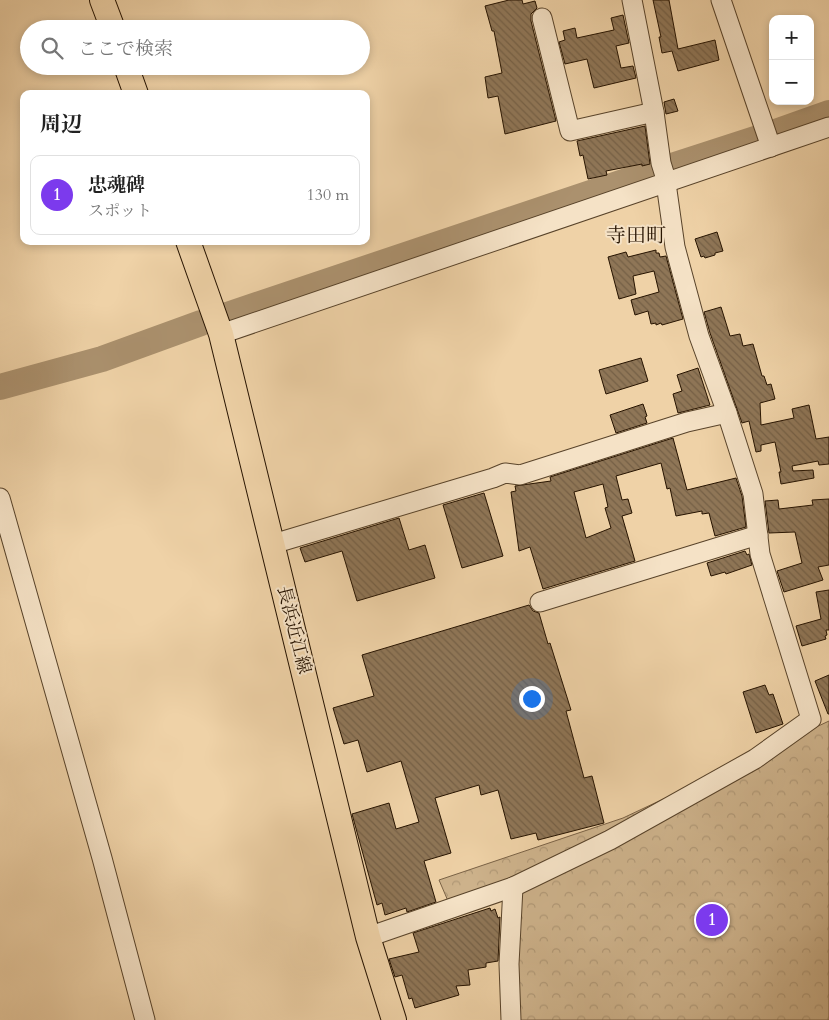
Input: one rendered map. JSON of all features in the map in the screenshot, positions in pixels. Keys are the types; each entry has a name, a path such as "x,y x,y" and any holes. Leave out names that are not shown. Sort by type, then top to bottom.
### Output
{"main road":[{"path":"102,0 109,20"},
{"path":"129,75 135,90"},
{"name":"長浜近江線","path":"189,245 220,334 368,937 393,1020"}],"street":[{"path":"368,937 513,887 610,840 755,758 811,718 760,554 753,494 727,413 699,336 674,247 654,112 632,0"},
{"path":"721,0 768,139"},
{"path":"542,18 570,130 654,112"},
{"path":"220,334 663,174 768,139 829,127"},
{"path":"273,544 505,473 520,475 687,422 727,413"},
{"path":"0,498 102,858 145,1020"},
{"path":"540,602 758,535"},
{"path":"511,1020 509,964 513,887"}],"green space":[{"path":"829,721 829,1020 515,1020 518,878 448,901 439,880 623,818"}],"building":[{"path":"509,0 522,0 523,4 535,1 537,8 531,14 531,21 556,121 505,134 498,96 488,98 485,77 502,73 494,31 492,31 485,6"},
{"path":"653,0 669,0 678,49 715,40 719,60 678,71 672,51 662,53 659,37 661,37"},
{"path":"623,15 629,43 616,46 621,68 633,66 636,78 594,88 587,59 565,64 559,42 565,40 563,31 575,28 577,38 614,30 611,18"},
{"path":"674,99 678,111 666,114 664,102"},
{"path":"645,126 650,164 606,171 607,175 588,179 583,155 580,156 577,141"},
{"path":"717,232 723,251 705,258 704,256 701,257 695,239"},
{"path":"656,250 660,257 666,256 683,319 662,325 661,323 651,324 648,311 635,315 631,300 659,292 654,271 633,276 636,294 619,299 608,257 626,252 628,257"},
{"path":"721,307 730,336 740,334 743,346 753,344 762,376 764,376 767,385 771,384 775,399 760,403 761,425 794,418 792,409 809,405 816,439 829,437 829,464 819,465 818,461 792,466 793,471 813,470 814,478 781,484 779,472 781,472 775,442 761,445 761,451 756,452 749,421 742,423 704,312"},
{"path":"641,358 648,381 606,394 599,370"},
{"path":"698,368 710,405 678,413 673,394 682,391 677,375"},
{"path":"643,404 647,423 616,433 610,415"},
{"path":"673,438 687,490 736,478 742,496 746,527 715,536 709,513 702,514 702,511 676,516 670,488 667,489 661,463 616,476 622,500 628,499 632,513 622,516 635,561 543,589 530,547 519,551 511,492 516,491 515,486 551,481 550,477","holes":["603,484 608,507 605,508 611,528 586,538 574,492"]},
{"path":"484,493 503,556 462,568 443,505"},
{"path":"829,499 829,565 818,567 823,580 784,592 777,571 802,563 795,532 769,533 765,501 778,500 779,509 813,505 812,500"},
{"path":"399,518 409,550 425,545 435,578 357,601 342,551 305,562 300,548"},
{"path":"745,551 747,555 749,554 752,565 726,574 725,572 711,576 707,563"},
{"path":"829,590 829,630 826,630 826,639 802,646 796,626 821,619 816,592"},
{"path":"529,605 533,611 539,613 548,644 550,643 571,710 566,711 584,778 592,776 604,823 538,840 536,833 511,839 498,790 481,795 479,785 435,798 451,853 424,861 436,902 407,912 406,908 385,915 382,903 377,905 352,814 389,803 396,829 419,822 401,761 367,772 358,740 344,744 333,708 374,696 362,655"},
{"path":"829,675 829,714 828,714 815,681"},
{"path":"765,685 769,695 773,694 783,724 756,733 743,692"},
{"path":"490,908 491,911 495,909 498,918 500,917 498,961 486,963 486,967 468,970 470,985 456,986 459,995 415,1008 412,998 409,999 402,975 395,977 389,959 419,952 413,933"}],"waterway":[{"path":"227,315 829,113"},
{"path":"0,387 102,359 201,323"}],"place":[{"name":"忠魂碑","path":"712,920"}],"district":[{"name":"寺田町","path":"636,235"}]}
